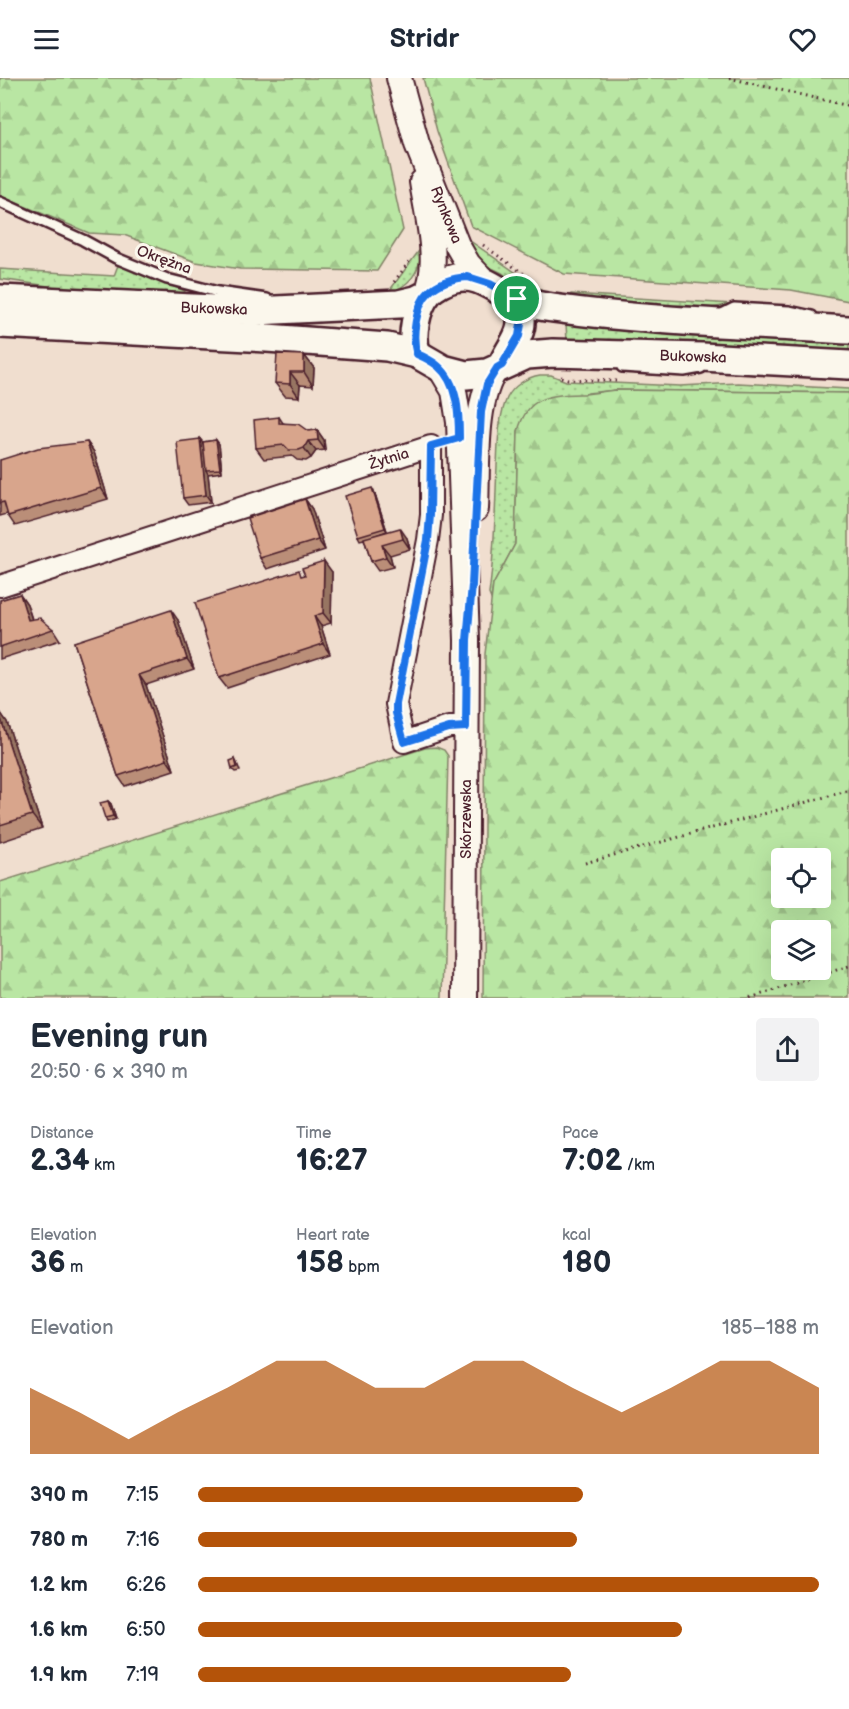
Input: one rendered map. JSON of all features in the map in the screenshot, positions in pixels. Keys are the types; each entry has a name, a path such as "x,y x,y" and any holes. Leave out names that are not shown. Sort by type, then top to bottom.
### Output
{"main road":[{"path":"471,277 526,290 521,330 500,367 481,374 466,375 449,371 428,360 413,341 414,329 426,295 452,279 471,277"},
{"path":"526,290 533,305 560,309 704,322 843,329"},
{"name":"Bukowska","path":"0,299 234,310 329,308 405,303 426,295"},
{"name":"Bukowska","path":"0,324 267,338 387,347 428,360"},
{"name":"Bukowska","path":"500,367 527,355 584,353 849,365"}],"street":[{"name":"Rynkowa","path":"399,78 417,144 464,259 484,281"},
{"name":"Rynkowa","path":"417,144 434,261 432,281 426,295"},
{"name":"Skórzewska","path":"428,360 454,391 457,404 445,442 467,640"},
{"name":"Skórzewska","path":"465,998 467,640 481,412 487,384 500,367"},
{"name":"Żytnia","path":"0,586 445,442"},
{"name":"Żytnia","path":"445,442 431,506 428,540 396,713 404,742 449,728 466,727"}],"lane":[{"name":"Okrężna","path":"0,202 110,255 167,279 196,287 329,308"}],"path":[{"path":"729,78 849,106"},
{"path":"479,242 526,290"},
{"path":"392,285 415,253"},
{"path":"585,863 848,793"},
{"path":"750,998 849,966"}],"green space":[{"path":"0,78 370,78 403,230 377,271 240,269 196,262 124,235 89,233 0,196"},
{"path":"423,78 849,78 849,301 791,290 564,274 471,226 437,131"},
{"path":"463,236 551,297 518,286 502,273 481,263"},
{"path":"421,248 419,265 412,277 402,287 387,294"},
{"path":"118,265 185,291 183,296 76,290 0,279 0,269 114,276"},
{"path":"571,294 734,304 704,309 568,299"},
{"path":"566,323 849,342 849,352 567,342"},
{"path":"540,375 551,375 566,381 680,386 738,383 849,389 849,393 616,390 588,393 518,431 515,544 493,585 491,599 489,594 494,546 500,423 507,398 513,390 525,380"},
{"path":"616,390 849,393 849,998 483,998 485,654 493,585 515,544 518,431 528,410 542,399 551,396"},
{"path":"436,747 444,750 448,756 442,998 0,998 0,882 425,748"}],"building":[{"path":"277,354 304,355 304,372 290,372 290,384 275,383"},
{"path":"279,417 279,423 298,424 308,431 317,430 318,440 308,441 304,448 299,450 289,450 284,445 256,448 254,420"},
{"path":"200,439 206,495 183,498 177,442"},
{"path":"216,440 220,469 206,470 203,442"},
{"path":"87,442 101,488 8,516 4,502 0,503 0,460 38,448"},
{"path":"372,488 385,528 358,536 345,496"},
{"path":"305,499 318,540 260,558 247,518"},
{"path":"400,528 403,539 382,545 386,557 371,561 364,538"},
{"path":"324,561 323,613 314,616 323,644 219,678 195,603 299,570 301,576 305,575 302,568"},
{"path":"20,594 28,620 40,618 53,629 0,647 0,600"},
{"path":"171,610 187,659 139,675 167,760 118,776 74,642"},
{"path":"0,716 32,815 0,825"},
{"path":"235,759 237,767 232,769 230,761"},
{"path":"108,801 113,816 105,818 100,803"}],"route":[{"path":"477,278 517,299 522,318 519,336 502,365 497,368 487,384 481,412 467,640 466,727 449,728 404,742 396,713 396,704 428,540 431,446 459,438 454,391 438,366 417,354 413,341 415,323 426,295 452,279 477,278"}]}
